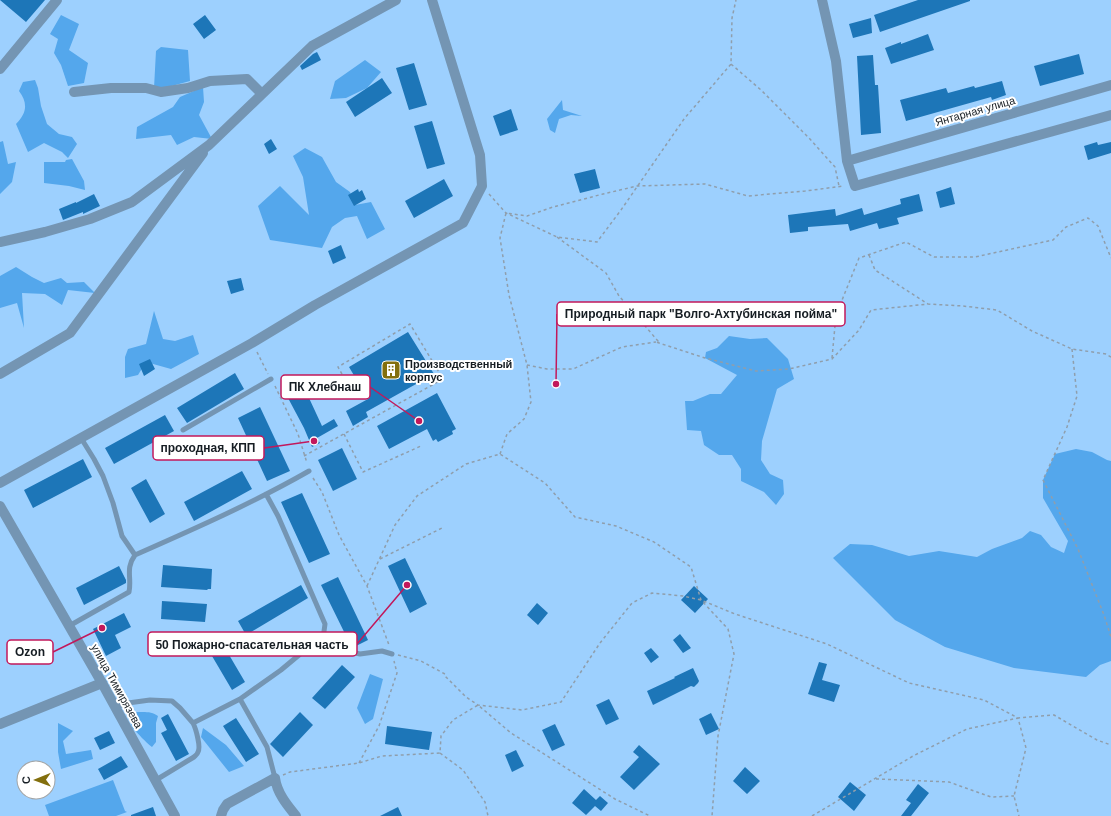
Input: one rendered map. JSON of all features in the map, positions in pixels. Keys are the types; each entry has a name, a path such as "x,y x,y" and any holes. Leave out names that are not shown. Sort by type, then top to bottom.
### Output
{"street":[{"path":"0,69 57,0"},
{"path":"0,242 45,232 90,219 132,202 209,145 312,46 396,0"},
{"path":"0,482 252,343 462,223 482,186 480,156 432,0"},
{"path":"822,0 836,61 847,161 855,186 1111,115"},
{"path":"74,92 111,88 146,88 161,92 188,88 210,81 247,79 262,94"},
{"name":"Янтарная улица","path":"847,161 1111,85"},
{"path":"0,374 70,333 209,145"},
{"name":"улица Тимирязева","path":"0,506 102,683 175,816"},
{"path":"0,724 102,683"},
{"path":"221,816 227,804 275,778 275,783 285,804 296,816"}],"lane":[{"path":"183,430 271,379"},
{"path":"81,438 103,476 113,503 122,536 135,555"},
{"path":"69,626 129,592 130,562 135,555 225,514 309,471"},
{"path":"266,494 278,516 325,624 322,646"},
{"path":"193,724 240,699 282,670 305,650 322,646 360,654 382,651 392,654"},
{"path":"240,699 267,747 275,778"},
{"path":"115,707 128,703 150,700 172,701 193,724 196,730 199,750 198,754 156,780"}],"path":[{"path":"557,237 597,242 684,119 731,64 732,18 736,0"},
{"path":"506,213 527,216 553,207 637,186 705,184 748,196 805,191 839,186 836,167 810,138 761,90 731,64"},
{"path":"482,186 506,213 557,237 606,273 619,296 658,341 656,342"},
{"path":"500,454 507,434 524,419 531,402 527,365 509,295 500,238 506,213"},
{"path":"832,359 836,315 859,258 906,242 934,257 975,257 1053,240 1066,227 1088,218 1098,226 1111,258"},
{"path":"869,255 875,270 928,304"},
{"path":"527,365 547,369 573,369 622,347 656,342 705,358 756,371 789,369 832,359 859,330 871,310 928,304 997,310 1032,331 1072,349 1106,354 1111,357"},
{"path":"304,456 443,379 410,324 338,367 355,397"},
{"path":"252,343 298,434 309,471 322,492 339,535 367,586 392,654 397,673 378,726 359,763"},
{"path":"1072,349 1077,396 1067,427 1043,480 1078,549 1111,637"},
{"path":"344,434 363,472 421,446"},
{"path":"367,586 395,525 417,496 466,464 500,454 545,483 575,517 616,526 654,542 691,567 701,600 728,629 734,654 718,736 712,816"},
{"path":"380,559 444,527"},
{"path":"440,753 441,736 453,720 478,705 522,710 561,702 600,643 632,602 652,593 683,596 701,600 736,614 827,644 909,683 984,700 1018,718 1026,748 1014,796 1019,816"},
{"path":"392,654 421,661 445,674 445,676 466,697 478,705 511,733 615,799 650,816"},
{"path":"812,816 913,756 966,729 1018,718 1054,715 1098,740 1111,745"},
{"path":"275,778 290,772 359,763 382,756 440,753 463,770 485,802 488,816"},
{"path":"876,779 949,782 991,797 1014,796"}],"shaded area":[{"path":"0,0 1111,0 1111,816 0,816"},
{"path":"61,15 79,24 69,50 88,63 84,83 68,86 61,65 54,53 58,39 50,34"},
{"path":"161,47 188,50 190,81 168,87 154,88 156,51"},
{"path":"365,60 381,72 367,88 346,98 330,99 335,81"},
{"path":"35,80 47,124 59,134 72,137 77,144 68,158 62,152 44,143 28,152 16,124 20,120 25,108 24,100 19,91 23,82"},
{"path":"203,87 204,102 199,115 212,139 194,137 177,145 171,135 136,139 137,127 173,107 180,97"},
{"path":"562,100 563,110 582,116 571,115 559,119 555,133 550,130 547,119"},
{"path":"3,141 8,164 16,162 12,182 0,194 0,142"},
{"path":"305,148 322,157 336,182 350,192 355,205 371,202 385,229 367,239 357,216 345,218 332,227 322,248 270,240 258,206 280,186 309,215 303,177 293,156"},
{"path":"72,159 84,181 85,190 69,186 44,183 44,162 65,162 66,160"},
{"path":"16,267 44,283 61,278 67,283 84,282 95,293 68,290 62,305 45,294 22,293 24,328 17,303 0,308 0,276"},
{"path":"154,311 163,339 175,341 193,335 199,354 171,369 146,362 138,375 125,378 125,357 128,349 146,344"},
{"path":"729,336 750,339 767,338 788,359 794,379 777,389 762,441 761,460 770,474 783,480 784,494 776,505 764,492 741,481 741,469 732,455 719,455 704,445 701,431 687,430 685,401 693,401 710,394 721,394 737,375 705,358 706,352 717,348"},
{"path":"1076,449 1092,452 1111,461 1111,661 1100,665 1086,677 1014,668 945,647 895,620 833,558 850,544 872,545 909,556 939,551 977,557 992,549 1022,538 1030,531 1041,535 1051,547 1064,553 1068,541 1043,498 1043,480 1055,454"},
{"path":"370,674 383,679 373,719 365,724 357,708"},
{"path":"136,712 151,713 158,716 156,723 156,742 152,747 132,728 130,716"},
{"path":"58,723 73,731 63,741 66,754 91,750 93,759 61,769 58,752"},
{"path":"203,728 226,745 244,766 229,772 201,737"},
{"path":"113,780 125,811 127,812 116,816 49,816 45,805"}],"building":[{"path":"0,0 45,0 26,22"},
{"path":"918,0 970,1 880,32 874,15"},
{"path":"205,15 216,30 204,39 193,24"},
{"path":"871,18 872,33 853,38 849,24"},
{"path":"928,34 934,50 891,64 885,48"},
{"path":"317,52 321,60 302,70 300,66"},
{"path":"1079,54 1084,74 1040,86 1034,66"},
{"path":"873,55 875,85 878,85 881,133 861,135 857,56"},
{"path":"414,63 427,105 409,110 396,68"},
{"path":"382,78 392,93 355,117 346,102"},
{"path":"1002,81 1006,95 992,100 991,97 906,121 900,100 946,88 948,93"},
{"path":"511,109 518,130 500,136 493,116"},
{"path":"432,121 445,164 427,169 414,126"},
{"path":"271,139 277,149 269,154 264,144"},
{"path":"1097,142 1098,145 1111,142 1111,153 1088,160 1084,146"},
{"path":"595,169 600,188 580,193 574,174"},
{"path":"444,179 453,196 414,218 405,201"},
{"path":"951,187 955,204 940,208 936,192"},
{"path":"358,189 359,192 362,190 366,199 354,206 348,195"},
{"path":"94,194 100,206 83,214 83,212 63,220 59,209"},
{"path":"919,194 923,211 897,218 899,224 879,229 877,223 850,231 848,224 808,227 808,231 790,233 788,215 835,209 836,216 862,208 864,215 901,204 900,199"},
{"path":"341,245 346,258 333,264 328,251"},
{"path":"241,278 244,290 231,294 227,281"},
{"name":"Производственный корпус","path":"408,332 434,374 366,412 368,417 353,426 346,411 368,399 349,367"},
{"path":"150,359 155,369 144,376 139,364"},
{"path":"235,373 244,389 187,423 177,408"},
{"path":"308,388 313,396 309,398 322,426 334,419 338,426 317,438 320,443 312,447 288,398"},
{"path":"437,393 456,429 452,431 453,434 438,442 436,439 433,441 427,429 389,449 377,426"},
{"path":"260,407 290,471 267,481 238,418"},
{"path":"165,415 174,431 114,464 105,448"},
{"path":"342,448 357,479 333,491 318,460"},
{"path":"83,459 92,477 33,508 24,490"},
{"path":"242,471 252,489 194,521 184,502"},
{"path":"146,479 165,514 150,523 131,488"},
{"path":"302,493 330,554 309,563 281,502"},
{"path":"405,558 427,604 410,613 388,566"},
{"path":"163,565 212,569 211,589 161,587"},
{"path":"119,566 126,583 84,605 76,588"},
{"path":"338,577 368,640 352,648 321,585"},
{"path":"301,585 308,598 246,635 238,621"},
{"path":"694,586 708,599 695,613 681,600"},
{"path":"162,601 207,604 205,622 161,619"},
{"path":"537,603 548,613 538,625 527,615"},
{"path":"124,613 131,627 115,635 121,648 106,656 93,629"},
{"path":"680,634 691,648 683,653 673,640"},
{"path":"225,648 245,682 232,690 212,656"},
{"path":"651,648 659,657 651,663 644,653"},
{"path":"819,662 827,664 822,680 840,685 834,702 808,694"},
{"path":"342,665 355,677 325,709 312,698"},
{"path":"693,668 699,681 694,687 691,686 653,705 647,691"},
{"path":"609,699 619,719 606,725 596,705"},
{"path":"300,712 313,725 283,757 270,744"},
{"path":"711,713 719,729 706,735 699,719"},
{"path":"168,714 189,754 176,761 161,733 167,730 161,718"},
{"path":"236,718 259,754 246,762 223,726"},
{"path":"555,724 565,745 552,751 542,730"},
{"path":"387,726 432,732 429,750 385,744"},
{"path":"109,731 115,743 100,750 94,738"},
{"path":"639,745 660,764 634,790 620,777 639,757 633,752"},
{"path":"516,750 524,766 512,772 505,755"},
{"path":"121,756 128,767 104,780 98,769"},
{"path":"745,767 760,781 747,794 733,781"},
{"path":"850,782 866,795 854,811 838,797"},
{"path":"918,784 929,793 911,816 901,816 911,803 906,800"},
{"path":"584,789 596,800 600,796 608,803 601,811 595,806 586,815 572,803"},
{"path":"153,807 156,816 131,816 131,815"},
{"path":"398,807 402,816 380,816"}],"place":[{"name":"Производственный корпус","path":"391,370"},
{"name":"Природный парк \"Волго-Ахтубинская пойма\"","path":"556,384"},
{"name":"ПК Хлебнаш","path":"419,421"},
{"name":"проходная, КПП","path":"314,441"},
{"name":"50 Пожарно-спасательная часть","path":"407,585"},
{"name":"Ozon","path":"102,628"}]}
